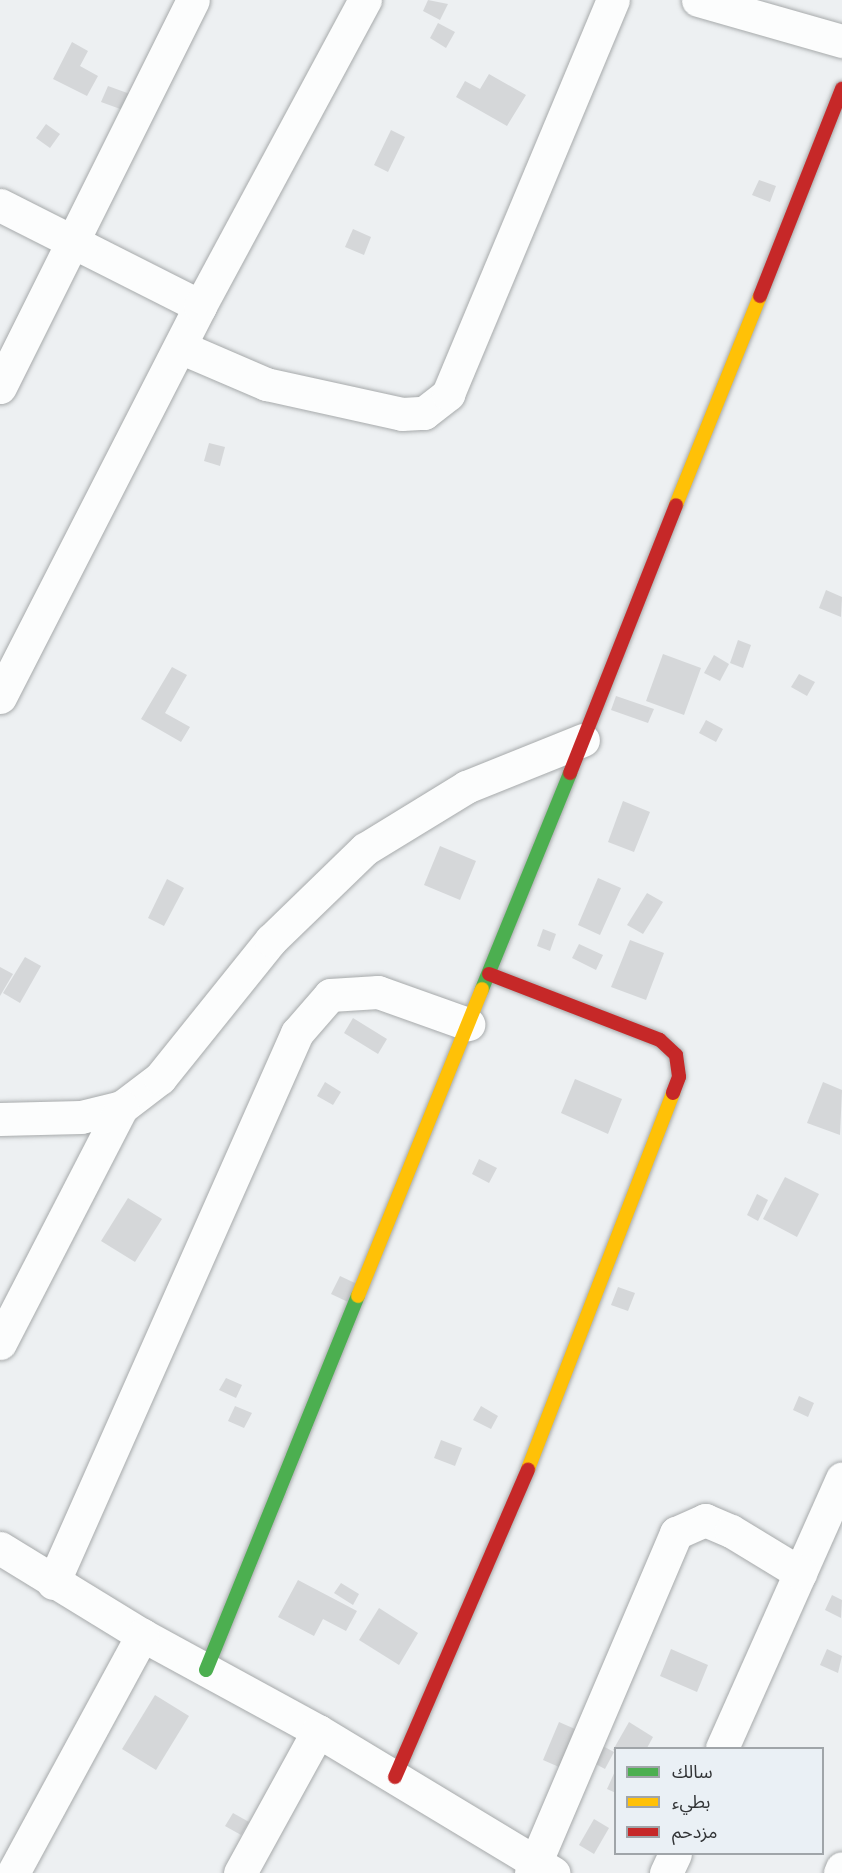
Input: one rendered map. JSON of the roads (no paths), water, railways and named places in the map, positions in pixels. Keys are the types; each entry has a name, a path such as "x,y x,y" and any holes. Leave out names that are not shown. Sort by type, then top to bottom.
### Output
{"street":[{"path":"0,387 193,0"},
{"path":"0,697 201,306 365,0"},
{"path":"180,347 266,384 402,414 424,413 448,394 613,0"},
{"path":"698,0 842,41"},
{"path":"206,1670 489,974 842,89"},
{"path":"0,205 74,240 201,306"},
{"path":"0,1119 81,1117 122,1107 160,1078 271,940 365,849 466,787 583,740"},
{"path":"395,1777 558,1399 679,1077 676,1055 660,1040 489,974"},
{"path":"53,1583 297,1033 330,995 378,992 468,1024"},
{"path":"0,1343 122,1107"},
{"path":"723,1747 842,1479"},
{"path":"0,1548 53,1583 142,1635 318,1731 541,1869 676,1533 705,1520 731,1531 800,1573"},
{"path":"13,1873 142,1635"},
{"path":"240,1873 318,1731"},
{"path":"666,1873 675,1855"},
{"path":"840,1873 842,1868"}]}
